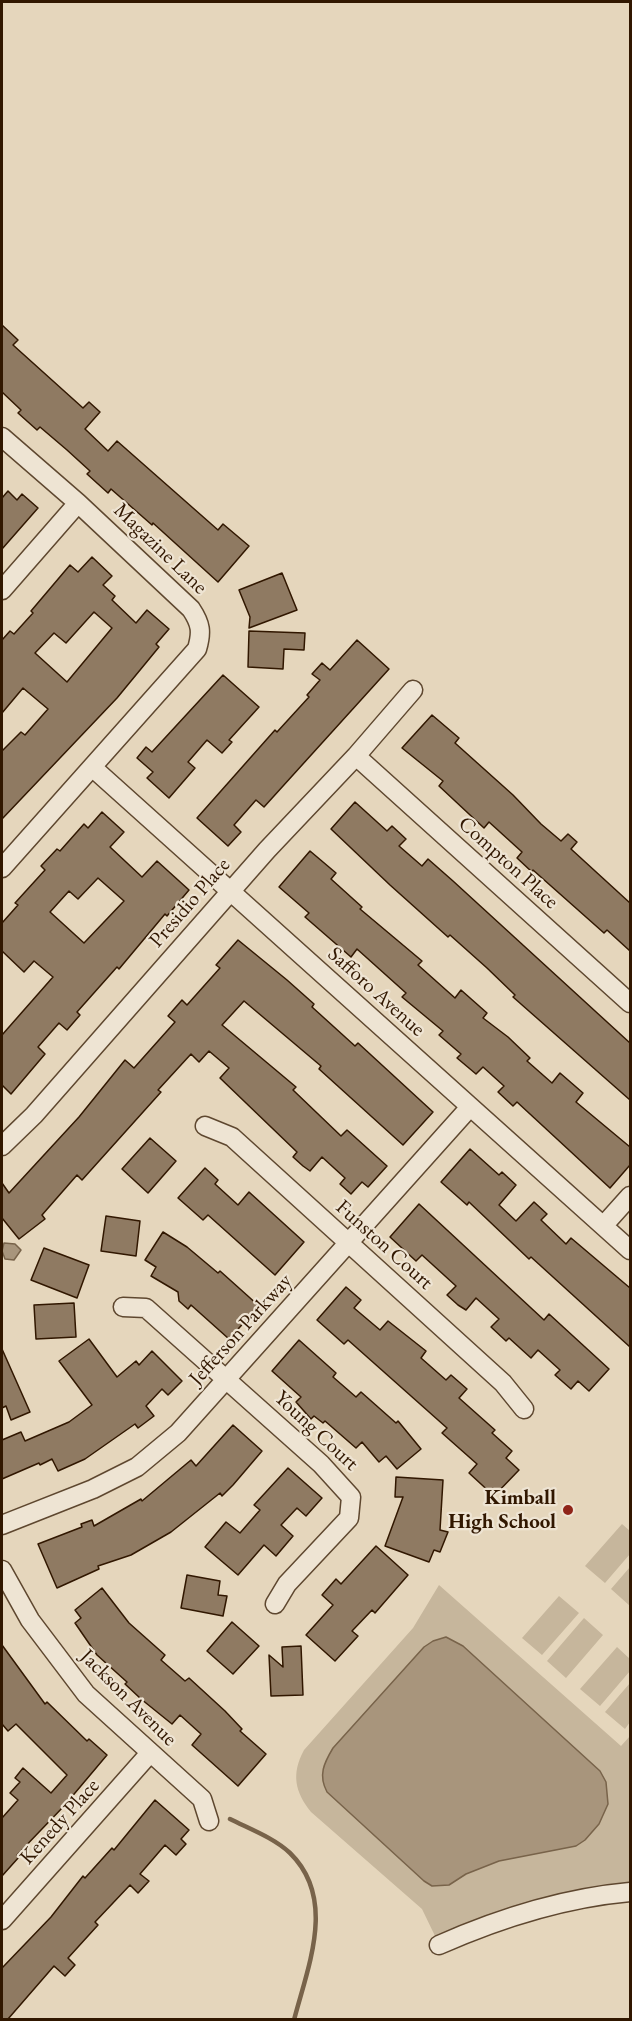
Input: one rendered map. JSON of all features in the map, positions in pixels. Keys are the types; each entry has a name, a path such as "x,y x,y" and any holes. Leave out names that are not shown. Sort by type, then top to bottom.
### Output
{"street":[{"name":"Magazine Lane","path":"2,437 78,502 192,609 200,623 196,649 92,767"},
{"path":"2,590 78,502"},
{"name":"Presidio Place","path":"2,1146 34,1115 231,891 356,756 413,690"},
{"name":"Compton Place","path":"356,756 630,1003"},
{"path":"2,868 92,767"},
{"name":"Safforo Avenue","path":"92,767 630,1250"},
{"name":"Jefferson Parkway","path":"2,1525 93,1489 137,1467 178,1433 350,1244 470,1107"},
{"name":"Funston Court","path":"205,1126 232,1137 503,1383 524,1409"},
{"path":"603,1225 630,1197"},
{"path":"123,1307 146,1308 228,1380"},
{"name":"Young Court","path":"228,1380 321,1464 351,1497 352,1507 349,1518 287,1584 275,1604"},
{"name":"Jackson Avenue","path":"2,1570 30,1620 57,1659 86,1694 202,1799 209,1821"},
{"name":"Kenedy Place","path":"2,1920 150,1753"},
{"path":"439,1946 481,1927 541,1908 630,1892"}],"shaded area":[{"path":"4,1243 15,1244 21,1250 14,1260 5,1259 2,1251"},
{"path":"622,1524 630,1531 630,1554 605,1583 585,1566"},
{"path":"630,1567 630,1606 611,1589"},
{"path":"439,1585 621,1746 630,1736 630,1884 579,1893 508,1910 436,1938 422,1909 311,1812 306,1805 298,1790 296,1775 304,1750 413,1628"},
{"path":"559,1596 579,1613 542,1655 522,1638"},
{"path":"584,1618 603,1635 566,1678 547,1661"},
{"path":"446,1637 463,1646 600,1771 606,1782 608,1804 599,1824 585,1840 576,1846 499,1861 466,1874 449,1885 432,1886 327,1792 323,1775 325,1764 333,1748 424,1647"},
{"path":"617,1647 630,1659 630,1671 600,1706 580,1689"},
{"path":"630,1683 630,1722 625,1729 605,1712"}],"building":[{"path":"2,325 18,340 13,345 83,408 89,402 100,412 85,429 108,451 117,441 218,530 223,524 249,546 218,582 153,523 152,525 111,489 108,493 87,474 90,471 40,427 37,430 18,413 21,410 2,392"},
{"path":"8,491 17,500 22,494 38,508 2,549 2,498"},
{"path":"92,557 112,576 103,585 115,596 112,600 136,623 147,610 169,629 156,644 159,647 117,698 2,819 2,751 21,732 25,735 48,709 23,688 2,713 2,640 10,631 14,634 70,565 78,572","holes":["94,612 112,628 67,682 35,653 54,633 66,643"]},
{"path":"282,573 297,610 249,628 250,617 239,590"},
{"path":"249,631 305,633 304,650 284,649 283,669 248,667"},
{"path":"357,640 389,669 264,807 256,800 234,825 241,832 228,846 197,818 275,730 277,732 309,697 307,695 320,680 312,674 322,663 330,670"},
{"path":"223,675 259,707 229,740 232,742 222,753 207,740 188,762 195,768 169,798 147,778 153,772 137,758 146,747 152,752"},
{"path":"432,715 459,738 455,743 513,795 541,824 561,841 568,834 577,842 571,849 630,903 630,951 607,930 604,933 533,870 532,872 517,858 522,852 489,822 484,828 439,786 443,781 402,748"},
{"path":"355,802 387,831 392,826 406,839 399,846 422,866 428,859 630,1043 630,1100 513,997 515,995 487,968 450,935 448,937 331,829"},
{"path":"102,812 124,832 110,847 142,877 157,861 189,890 167,916 165,914 119,969 117,967 77,1012 80,1015 67,1030 59,1023 38,1047 45,1054 11,1094 2,1085 2,1035 53,977 34,961 24,972 2,951 2,923 18,905 15,903 45,870 41,866 57,849 60,851 84,824 88,828","holes":["98,878 124,901 84,943 50,912 69,891 78,899"]},
{"path":"310,851 336,873 331,879 362,907 360,909 422,961 418,965 455,998 461,990 487,1013 483,1018 508,1037 530,1058 527,1061 552,1083 560,1073 583,1093 576,1102 630,1147 630,1165 610,1188 517,1102 513,1106 498,1092 504,1086 483,1067 476,1074 457,1058 461,1054 439,1035 443,1031 402,997 406,993 357,949 351,957 305,917 309,913 279,887"},
{"path":"238,940 287,980 314,1004 312,1007 355,1046 358,1043 433,1112 403,1145 319,1069 321,1066 244,1001 222,1025 296,1087 293,1090 341,1136 347,1130 387,1166 368,1187 362,1182 351,1194 340,1184 345,1178 322,1157 310,1171 303,1166 293,1157 297,1152 220,1078 229,1068 209,1051 199,1062 191,1054 158,1090 161,1092 82,1180 77,1175 42,1215 45,1219 19,1239 2,1218 2,1183 9,1193 79,1117 125,1060 134,1068 175,1022 168,1016 182,1000 187,1005 220,968 216,965"},
{"path":"150,1138 176,1161 148,1193 122,1169"},
{"path":"470,1149 499,1175 502,1172 516,1185 499,1205 516,1221 534,1202 547,1214 541,1220 566,1244 571,1238 630,1288 630,1347 531,1257 529,1259 469,1202 467,1205 441,1182"},
{"path":"205,1168 218,1180 215,1184 238,1205 249,1192 304,1242 275,1275 208,1215 203,1220 178,1198"},
{"path":"419,1204 544,1320 549,1314 609,1369 589,1391 578,1381 571,1389 555,1375 560,1370 538,1350 531,1358 509,1338 506,1341 491,1327 499,1319 476,1298 466,1310 458,1305 447,1295 456,1286 422,1255 416,1261 390,1237"},
{"path":"106,1216 140,1221 136,1256 101,1251"},
{"path":"163,1232 187,1247 218,1273 220,1271 259,1306 229,1339 191,1305 188,1309 179,1301 178,1292 151,1276 156,1267 145,1260"},
{"path":"44,1248 89,1265 77,1298 31,1280"},
{"path":"346,1287 361,1300 354,1308 380,1330 388,1321 426,1351 421,1358 446,1380 451,1375 467,1389 459,1398 495,1430 492,1433 512,1451 506,1458 519,1470 494,1496 469,1473 477,1464 442,1433 447,1428 348,1340 344,1344 317,1320"},
{"path":"74,1303 76,1337 36,1339 34,1305"},
{"path":"89,1339 117,1377 136,1361 139,1365 152,1351 182,1381 168,1395 162,1389 146,1406 154,1416 138,1428 135,1424 85,1459 58,1471 52,1459 2,1479 2,1440 21,1432 25,1441 69,1422 92,1405 59,1361"},
{"path":"299,1340 336,1373 333,1377 356,1397 361,1392 396,1423 398,1421 421,1449 397,1469 386,1456 379,1462 362,1442 356,1448 325,1421 323,1423 314,1416 311,1419 296,1402 301,1397 272,1371"},
{"path":"2,1349 30,1412 11,1420 6,1406 2,1408"},
{"path":"233,1425 262,1451 222,1496 220,1493 171,1532 131,1555 98,1566 99,1569 57,1588 38,1544 82,1527 81,1524 92,1520 94,1526 141,1499 142,1501 191,1460 196,1466"},
{"path":"288,1468 322,1498 306,1516 297,1508 281,1525 293,1536 276,1556 264,1545 238,1575 205,1547 226,1522 240,1533 260,1510 254,1505"},
{"path":"396,1477 443,1480 440,1530 448,1532 440,1552 434,1550 429,1562 385,1546 403,1497 395,1497"},
{"path":"376,1546 408,1575 375,1613 372,1610 352,1631 358,1636 335,1661 306,1635 333,1605 322,1595 336,1579 341,1584"},
{"path":"187,1575 220,1581 218,1595 227,1596 223,1616 181,1608"},
{"path":"102,1588 129,1623 165,1655 161,1660 185,1681 189,1678 225,1711 242,1729 240,1731 266,1754 238,1786 192,1745 201,1734 180,1715 172,1724 141,1699 125,1684 127,1682 97,1655 75,1623 81,1618 75,1610"},
{"path":"232,1622 259,1646 233,1674 207,1651"},
{"path":"2,1645 45,1704 47,1702 87,1741 89,1739 107,1755 64,1806 17,1855 19,1857 2,1876 2,1818 18,1800 10,1793 20,1782 15,1778 23,1768 51,1793 67,1775 16,1724 8,1731 2,1724"},
{"path":"301,1646 303,1695 271,1696 269,1655 283,1667 282,1647"},
{"path":"155,1800 189,1830 181,1839 186,1844 176,1855 165,1845 140,1874 149,1881 138,1893 130,1885 95,1922 98,1925 68,1958 75,1965 65,1976 54,1966 8,2019 2,2019 2,1968 51,1917 83,1876 85,1878 112,1848 114,1850"}],"waterway":[{"path":"230,1819 269,1838 290,1853 304,1871 312,1891 316,1912 315,1933 306,1978 294,2020"}],"place":[{"name":"Kimball High School","path":"568,1510"}]}
